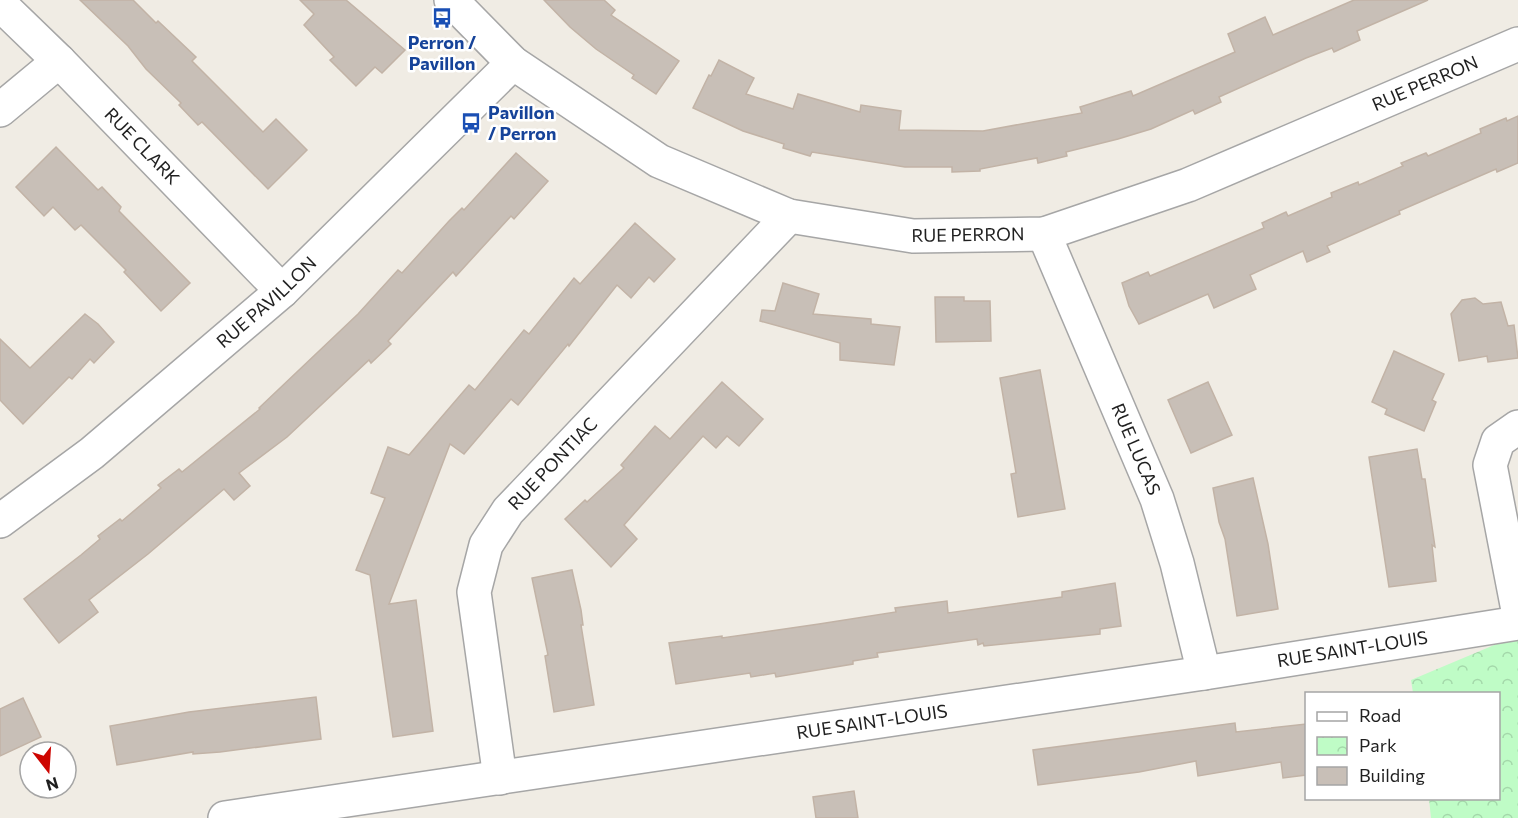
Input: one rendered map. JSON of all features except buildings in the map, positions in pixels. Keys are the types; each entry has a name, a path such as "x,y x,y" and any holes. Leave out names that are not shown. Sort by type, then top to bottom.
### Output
{"street":[{"name":"RUE PERRON","path":"451,0 513,63 659,161 789,216 913,236 1044,234 1188,185 1518,44"},
{"name":"RUE CLARK","path":"0,4 59,61 282,291"},
{"path":"0,110 59,61"},
{"name":"RUE PAVILLON","path":"0,520 92,453 282,291 513,63"},
{"name":"RUE PONTIAC","path":"500,778 474,592 486,545 508,511 789,216"},
{"name":"RUE LUCAS","path":"1044,234 1157,499 1177,563 1204,673"},
{"path":"1518,427 1498,441 1490,465 1518,610"},
{"name":"RUE SAINT-LOUIS","path":"225,818 1204,673 1518,624"}],"green space":[{"path":"1518,635 1518,818 1431,818 1429,800 1500,800 1500,692 1413,692 1411,680"}],"place":[{"name":"Perron / Pavillon","path":"442,18"},
{"name":"Pavillon / Perron","path":"471,123"}]}
